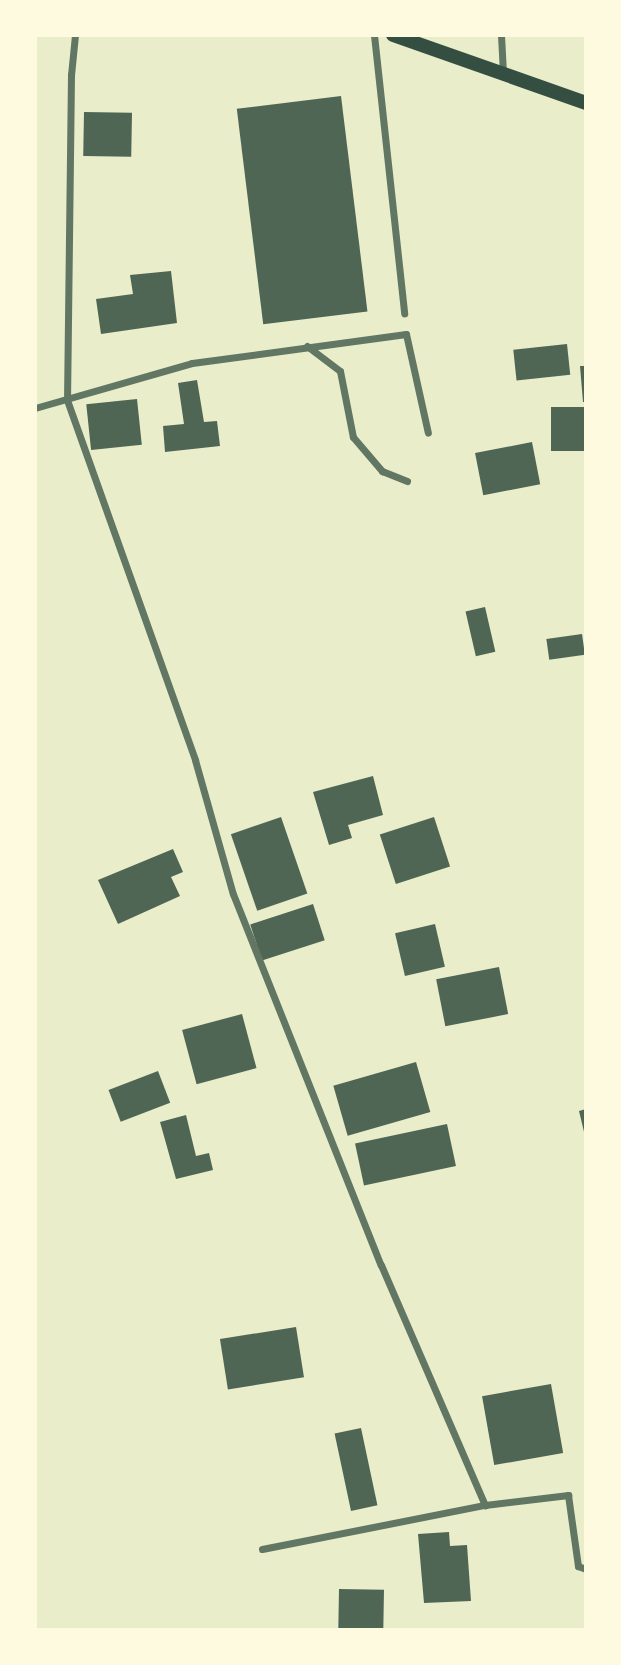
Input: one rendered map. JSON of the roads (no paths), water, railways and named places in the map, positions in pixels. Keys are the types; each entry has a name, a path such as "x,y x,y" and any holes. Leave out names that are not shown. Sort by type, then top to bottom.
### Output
{"main road":[{"path":"393,35 586,103"}],"street":[{"path":"75,35 71,75 67,400 195,760 233,894 381,1265 485,1505"},
{"path":"374,35 404,313"},
{"path":"501,35 503,72"},
{"path":"35,408 192,363 305,345 406,334 428,433"},
{"path":"305,345 340,371 353,438 382,471 407,481"},
{"path":"262,1549 485,1505 568,1495 579,1566 586,1569"}]}
